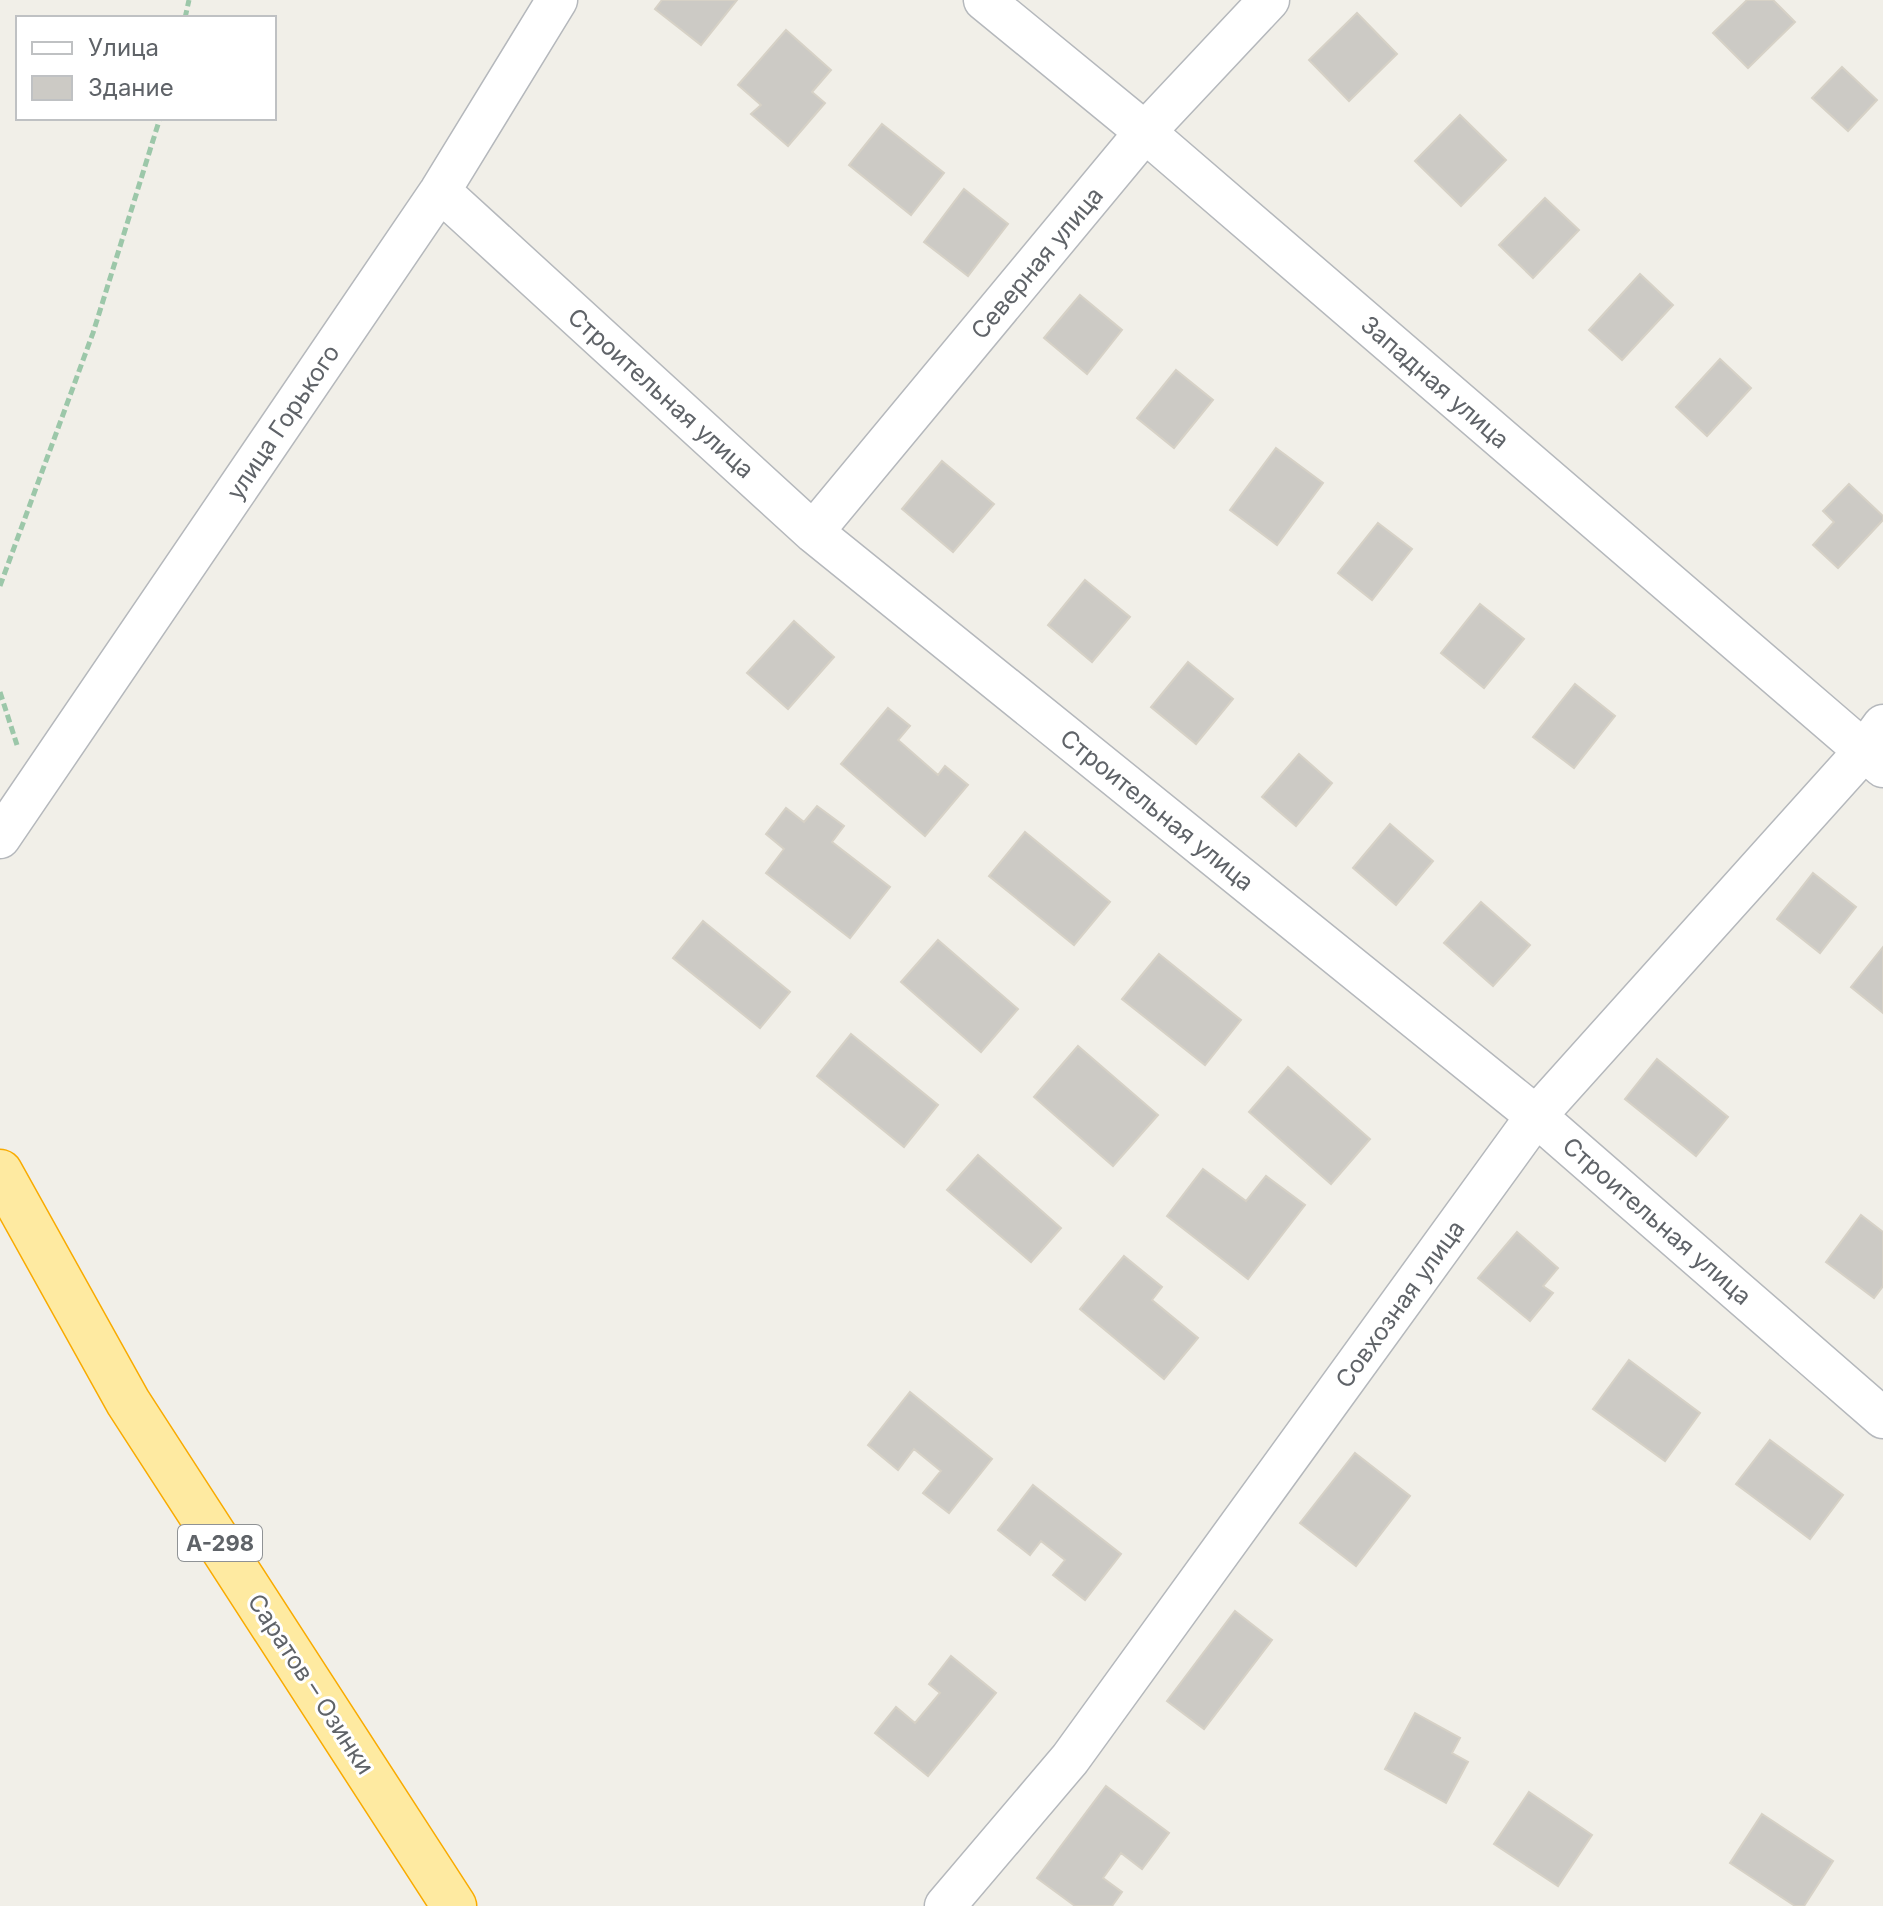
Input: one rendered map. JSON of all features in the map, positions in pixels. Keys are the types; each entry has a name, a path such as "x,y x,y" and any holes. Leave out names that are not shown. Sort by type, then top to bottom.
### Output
{"highway":[{"name":"Саратов – Озинки","path":"0,1172 128,1402 454,1906"}],"street":[{"name":"улица Горького","path":"0,838 440,191 557,0"},
{"name":"Западная улица","path":"984,0 1877,748"},
{"name":"Северная улица","path":"813,532 1145,132 1269,0"},
{"name":"Строительная улица","path":"440,191 813,532 1536,1116 1883,1418"},
{"name":"Совхозная улица","path":"945,1906 1070,1759 1536,1116 1877,748"}],"path":[{"path":"0,586 93,333 159,120"}],"building":[{"path":"662,0 737,0 701,45 655,9"},
{"path":"1747,0 1773,0 1795,22 1748,68 1713,33"},
{"path":"1357,13 1397,54 1349,101 1309,60"},
{"path":"786,30 831,70 812,92 825,103 788,146 751,114 761,105 738,85"},
{"path":"1842,67 1877,100 1848,131 1812,98"},
{"path":"1460,115 1506,160 1461,206 1415,161"},
{"path":"882,124 944,173 911,215 849,165"},
{"path":"964,189 1008,224 968,276 924,242"},
{"path":"1545,198 1579,230 1533,278 1499,245"},
{"path":"1640,274 1673,305 1622,360 1589,330"},
{"path":"1080,295 1122,330 1087,374 1044,338"},
{"path":"1720,359 1751,388 1707,436 1676,407"},
{"path":"1176,370 1213,400 1174,448 1137,418"},
{"path":"1276,448 1323,483 1277,545 1230,510"},
{"path":"942,461 994,504 953,552 902,509"},
{"path":"1849,484 1883,516 1883,520 1838,568 1813,545 1834,522 1823,511"},
{"path":"1378,523 1412,549 1372,600 1338,573"},
{"path":"1085,580 1130,617 1092,662 1048,625"},
{"path":"1480,604 1524,639 1484,688 1441,653"},
{"path":"794,621 834,657 788,709 747,673"},
{"path":"1188,662 1233,699 1196,744 1151,707"},
{"path":"1575,684 1615,716 1574,768 1533,737"},
{"path":"888,708 910,726 898,740 938,775 945,766 968,785 925,836 841,764"},
{"path":"1299,754 1332,783 1296,826 1262,797"},
{"path":"817,806 844,826 832,842 890,887 850,938 766,873 784,849 766,834 786,808 804,822"},
{"path":"1390,824 1433,861 1396,905 1353,868"},
{"path":"1025,832 1110,902 1074,945 989,876"},
{"path":"1813,873 1856,907 1820,953 1777,919"},
{"path":"1481,902 1530,945 1493,986 1444,943"},
{"path":"703,921 790,992 760,1028 673,958"},
{"path":"938,940 1018,1009 981,1052 901,982"},
{"path":"1883,947 1883,1013 1851,987"},
{"path":"1159,954 1241,1020 1205,1065 1122,999"},
{"path":"851,1034 938,1105 904,1147 817,1076"},
{"path":"1078,1046 1158,1115 1113,1166 1034,1097"},
{"path":"1657,1059 1728,1117 1696,1156 1625,1099"},
{"path":"1288,1067 1370,1139 1331,1184 1249,1112"},
{"path":"978,1155 1061,1228 1031,1262 947,1190"},
{"path":"1203,1169 1246,1201 1266,1176 1305,1205 1248,1279 1167,1216"},
{"path":"1861,1215 1883,1232 1883,1286 1874,1298 1826,1262"},
{"path":"1517,1232 1558,1268 1543,1286 1553,1293 1530,1321 1478,1278"},
{"path":"1124,1256 1162,1287 1152,1300 1198,1338 1164,1379 1080,1309"},
{"path":"1629,1360 1700,1413 1665,1461 1593,1409"},
{"path":"910,1392 992,1459 949,1513 923,1493 941,1471 914,1449 898,1470 868,1445"},
{"path":"1770,1440 1843,1495 1810,1539 1736,1484"},
{"path":"1355,1453 1410,1496 1356,1566 1300,1523"},
{"path":"1033,1485 1121,1554 1085,1600 1053,1575 1065,1560 1041,1541 1030,1555 998,1530"},
{"path":"1235,1611 1272,1640 1204,1729 1167,1701"},
{"path":"951,1656 996,1693 928,1776 875,1733 896,1707 915,1723 940,1693 929,1684"},
{"path":"1415,1713 1460,1738 1452,1753 1468,1762 1446,1803 1385,1769"},
{"path":"1106,1786 1169,1833 1142,1869 1121,1853 1103,1878 1122,1892 1112,1906 1075,1906 1037,1878"},
{"path":"1529,1792 1592,1835 1558,1886 1494,1844"},
{"path":"1762,1814 1833,1861 1804,1906 1795,1906 1730,1863"}]}
